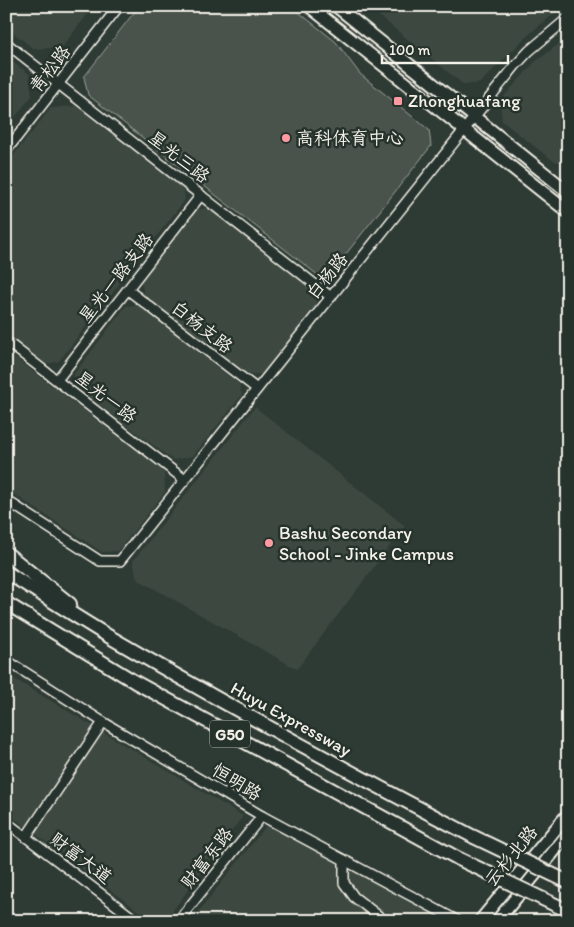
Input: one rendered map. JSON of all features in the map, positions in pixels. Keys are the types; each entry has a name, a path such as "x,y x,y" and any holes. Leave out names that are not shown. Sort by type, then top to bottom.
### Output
{"highway":[{"path":"6,553 114,640"},
{"name":"Huyu Expressway","path":"6,572 114,640 358,776 474,837 568,882"},
{"name":"G50","path":"6,603 135,682 459,859 567,911"}],"main road":[{"path":"309,6 568,212"},
{"path":"336,6 568,192"},
{"name":"云杉北路","path":"480,921 568,814"},
{"name":"云杉北路","path":"497,921 568,834"}],"street":[{"name":"青松路","path":"6,151 119,6"},
{"name":"白杨路","path":"6,500 100,561 120,561 528,51 568,18"},
{"name":"星光三路","path":"6,43 331,297"},
{"name":"星光一路支路","path":"57,380 201,195"},
{"name":"白杨支路","path":"128,290 257,390"},
{"name":"星光一路","path":"6,341 185,480"},
{"name":"恒明路","path":"6,660 103,722 262,816 458,921"},
{"path":"26,837 103,722"},
{"name":"财富东路","path":"178,921 262,816"},
{"name":"财富大道","path":"6,822 136,921"},
{"path":"344,860 344,883 354,897 385,921"}],"shaded area":[{"path":"6,6 94,6 62,47 34,49 6,27"},
{"name":"高科体育中心","path":"139,6 291,6 336,42 360,74 429,130 431,146 331,273 319,276 88,95 84,77"},
{"path":"367,6 565,6 544,21 480,83 464,85"},
{"path":"568,37 568,165 552,160 502,121 500,101 534,63"},
{"path":"6,57 29,74 32,96 6,128"},
{"path":"76,106 184,190 185,200 59,361 46,364 6,333 6,165 51,108"},
{"path":"208,208 313,290 317,305 262,374 247,374 144,296 141,278 195,210"},
{"path":"138,305 239,384 242,395 193,456 173,460 76,387 74,374 126,306"},
{"path":"6,351 164,471 165,492 118,551 102,552 6,489"},
{"name":"Bashu Secondary School - Jinke Campus","path":"255,407 405,526 297,669 137,579 133,561"},
{"path":"6,674 243,816 165,921 152,921 6,812"},
{"path":"267,825 447,921 191,921"}],"place":[{"name":"Zhonghuafang","path":"398,101"},
{"name":"高科体育中心","path":"286,138"},
{"name":"Bashu Secondary School - Jinke Campus","path":"269,543"}]}
